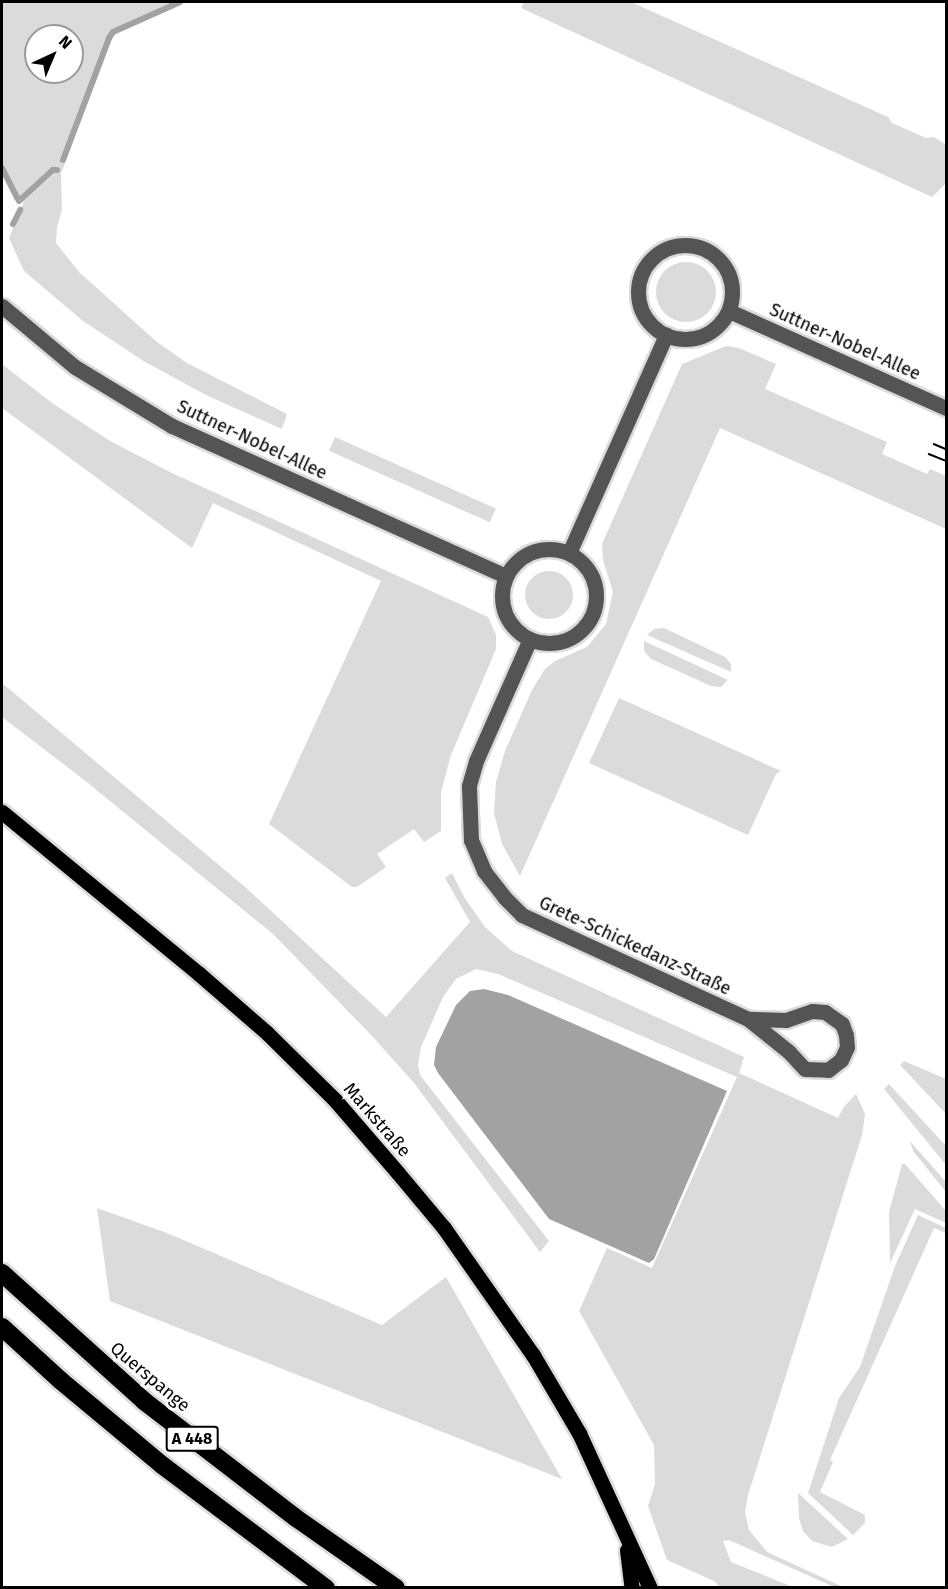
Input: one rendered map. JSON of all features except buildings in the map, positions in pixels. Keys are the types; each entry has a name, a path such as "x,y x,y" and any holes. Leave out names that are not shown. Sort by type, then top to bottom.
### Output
{"highway":[{"name":"Querspange","path":"2,1273 144,1401 296,1518 396,1587"},
{"name":"A 448","path":"2,1327 69,1388 162,1465 326,1587"}],"main road":[{"name":"Markstraße","path":"2,812 198,973 267,1033 335,1100 398,1173 450,1237 533,1354 579,1433 650,1587"},
{"name":"Markstraße","path":"625,1535 632,1587"}],"street":[{"path":"693,246 715,256 729,276 732,288 729,311 721,323 701,337 690,339 666,335 647,319 639,296 641,278 649,262 669,248 693,246"},
{"name":"Suttner-Nobel-Allee","path":"2,306 75,367 172,426 506,576"},
{"name":"Suttner-Nobel-Allee","path":"729,311 946,408"},
{"path":"569,553 666,335"},
{"path":"555,549 569,553 582,562 595,586 596,600 592,614 584,627 566,639 544,643 530,639 519,632 505,612 502,588 506,576 514,564 526,555 540,550 555,549"},
{"name":"Grete-Schickedanz-Straße","path":"530,639 476,761 469,786 471,840 484,872 504,897 529,919 748,1019 789,1052 798,1065 820,1071 836,1065 847,1047 845,1030 832,1015 812,1011 798,1018 748,1019"}],"shaded area":[{"path":"2,2 184,2 111,34 61,174 62,210 57,227 56,243 79,272 157,342 187,363 287,414 282,429 208,396 145,362 83,321 24,271 9,238 24,201 56,172 57,166 19,197 2,165"},
{"path":"524,2 631,2 888,117 892,123 926,138 934,137 946,145 946,183 932,197 521,8"},
{"path":"686,262 703,267 711,275 716,292 711,309 703,317 686,322 669,317 661,309 656,292 661,275 669,267"},
{"path":"726,346 739,348 776,364 765,389 887,442 882,454 927,474 930,469 946,476 946,529 720,428 520,876 502,844 494,813 496,782 505,751 532,690 545,669 555,661 587,647 606,624 613,592 603,560 602,544 682,364"},
{"path":"2,364 52,403 110,441 172,473 488,617 496,635 496,649 451,755 441,792 441,831 424,842 414,829 377,854 386,867 357,887 352,887 269,824 381,581 213,503 192,548 2,408"},
{"path":"335,437 496,509 490,522 329,451"},
{"path":"549,571 566,578 573,595 566,612 549,619 532,612 525,595 532,578"},
{"path":"664,628 725,657 731,664 731,672 647,635 654,629"},
{"path":"644,641 728,680 721,687 711,686 651,659 644,651"},
{"path":"2,683 244,886 386,1017 470,922 445,878 452,873 464,897 485,927 512,951 744,1057 739,1073 838,1118 843,1108 856,1094 865,1114 862,1135 748,1495 745,1512 749,1530 767,1552 843,1587 834,1587 729,1540 723,1541 731,1562 793,1587 720,1587 714,1581 667,1560 648,1506 655,1484 654,1445 579,1311 607,1248 652,1268 737,1077 498,974 476,969 456,979 443,997 421,1047 418,1065 420,1075 549,1241 540,1252 414,1083 373,1037 273,934 83,779 2,717"},
{"path":"619,698 781,771 776,774 748,835 589,763"},
{"path":"484,989 508,995 727,1091 654,1259 649,1263 549,1219 438,1073 434,1065 436,1047 456,1005 470,991"},
{"path":"904,1061 946,1079 946,1114 900,1065"},
{"path":"889,1084 946,1146 946,1165 884,1089"},
{"path":"910,1141 946,1182 946,1192 913,1151"},
{"path":"902,1164 905,1164 946,1211 946,1223 915,1209 890,1263 889,1212"},
{"path":"97,1208 167,1233 382,1325 446,1277 562,1479 110,1301"},
{"path":"918,1215 946,1228 946,1233 934,1228 830,1460 833,1462 820,1492 865,1515 865,1523 853,1535 808,1493 839,1398 860,1367 895,1266"},
{"path":"798,1493 848,1539 832,1547 812,1541 803,1531 799,1518"}],"waterway":[{"path":"63,160 113,32 180,2"},
{"path":"2,168 17,198"},
{"path":"19,201 53,170 57,170"},
{"path":"13,224 20,210"}],"tram line":[{"path":"934,444 946,449"},
{"path":"929,454 946,461"}]}
